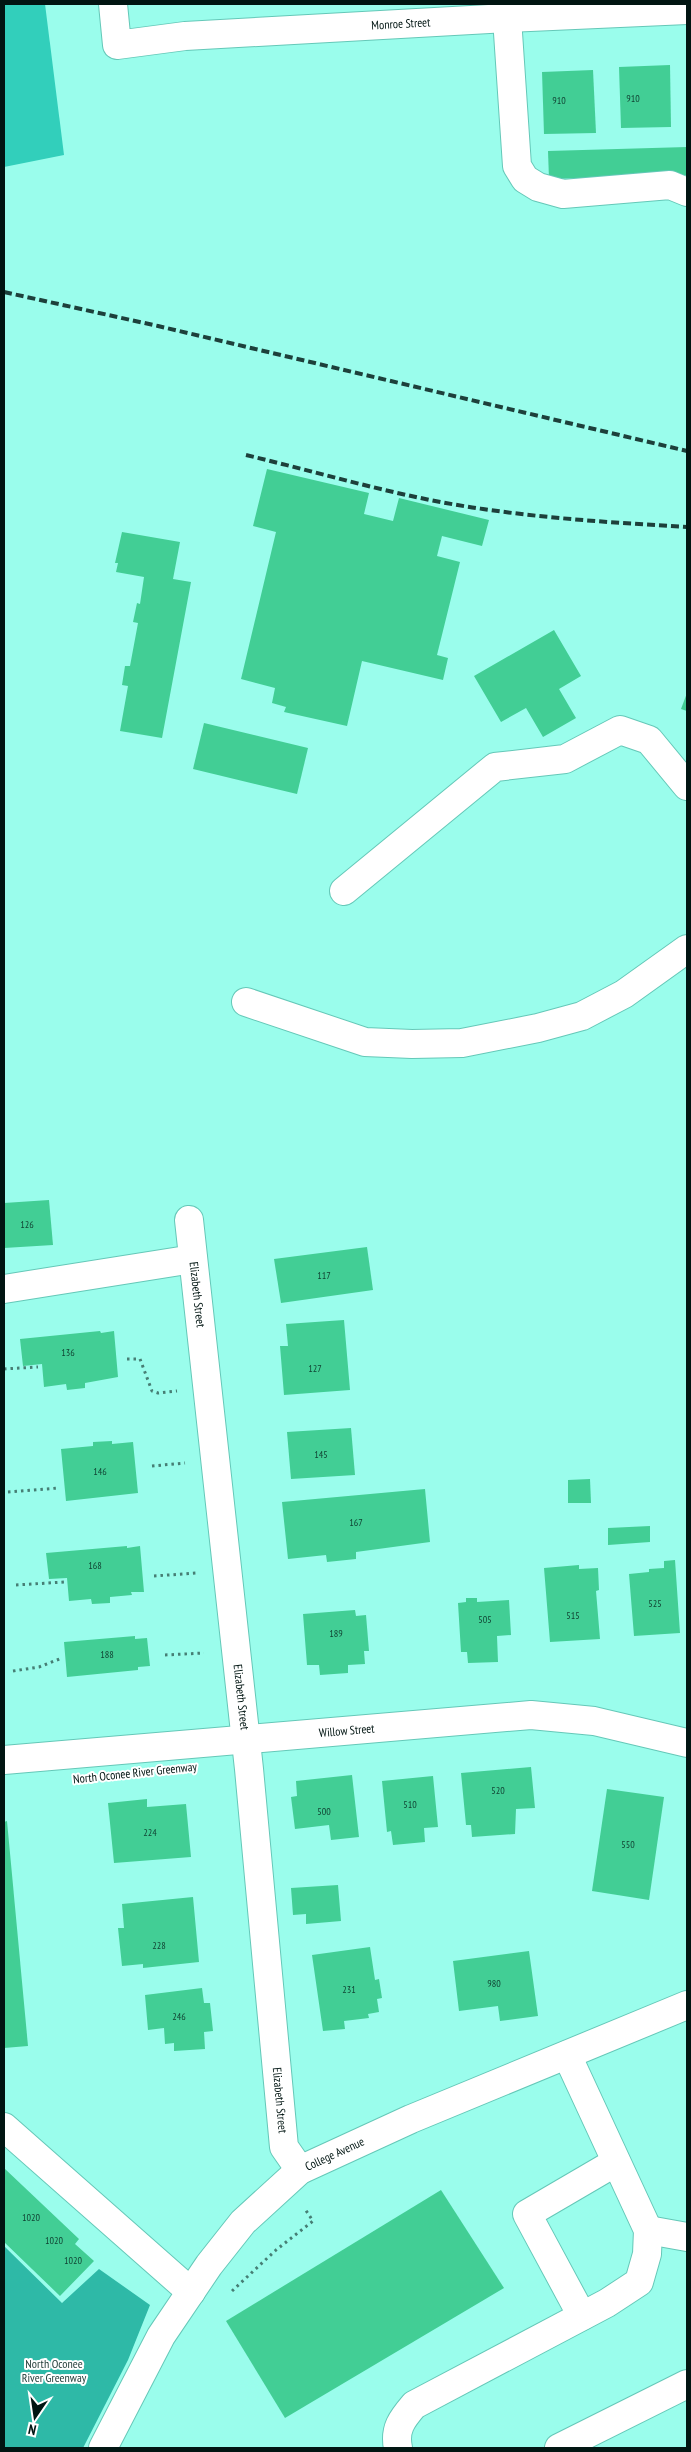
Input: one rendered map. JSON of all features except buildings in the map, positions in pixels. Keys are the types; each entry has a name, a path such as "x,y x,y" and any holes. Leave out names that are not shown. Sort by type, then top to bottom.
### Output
{"street":[{"name":"Monroe Street","path":"113,4 117,45 185,36 507,18 569,10 687,10"},
{"path":"507,18 517,166 525,180 538,187 563,194 670,185 687,192"},
{"path":"344,891 495,767 565,759 620,730 649,740 687,786"},
{"path":"246,1002 365,1042 462,1043 538,1028 582,1016 624,994 687,949"},
{"name":"Elizabeth Street","path":"189,1220 237,1651 284,2147 300,2170"},
{"path":"4,1289 193,1259"},
{"name":"Willow Street","path":"4,1760 531,1715 594,1721 687,1744"},
{"name":"College Avenue","path":"104,2448 161,2336 191,2292 243,2222 300,2170 411,2119 687,2005"},
{"path":"398,2448 396,2438 401,2420 414,2405 582,2316 639,2282 647,2254 648,2230 567,2055"},
{"path":"4,2127 191,2292"},
{"path":"582,2316 527,2214 616,2162"},
{"path":"648,2230 687,2237"},
{"path":"559,2448 687,2384"}],"path":[{"path":"127,1359 140,1359 152,1391 158,1393 207,1387"},
{"path":"4,1369 38,1367"},
{"path":"8,1492 58,1488"},
{"path":"154,1576 228,1570"},
{"path":"16,1585 64,1582"},
{"path":"165,1655 237,1651"},
{"path":"12,1671 38,1668 62,1658"},
{"path":"227,2297 276,2250 313,2221 308,2213"}],"green space":[{"path":"4,4 45,4 64,155 4,167"},
{"name":"North Oconee River Greenway","path":"4,2246 62,2303 99,2269 150,2305 128,2360 83,2448 4,2448"}],"railway":[{"path":"4,292 158,326 687,451"},
{"path":"246,455 423,499 453,504 560,518 687,527"}]}
